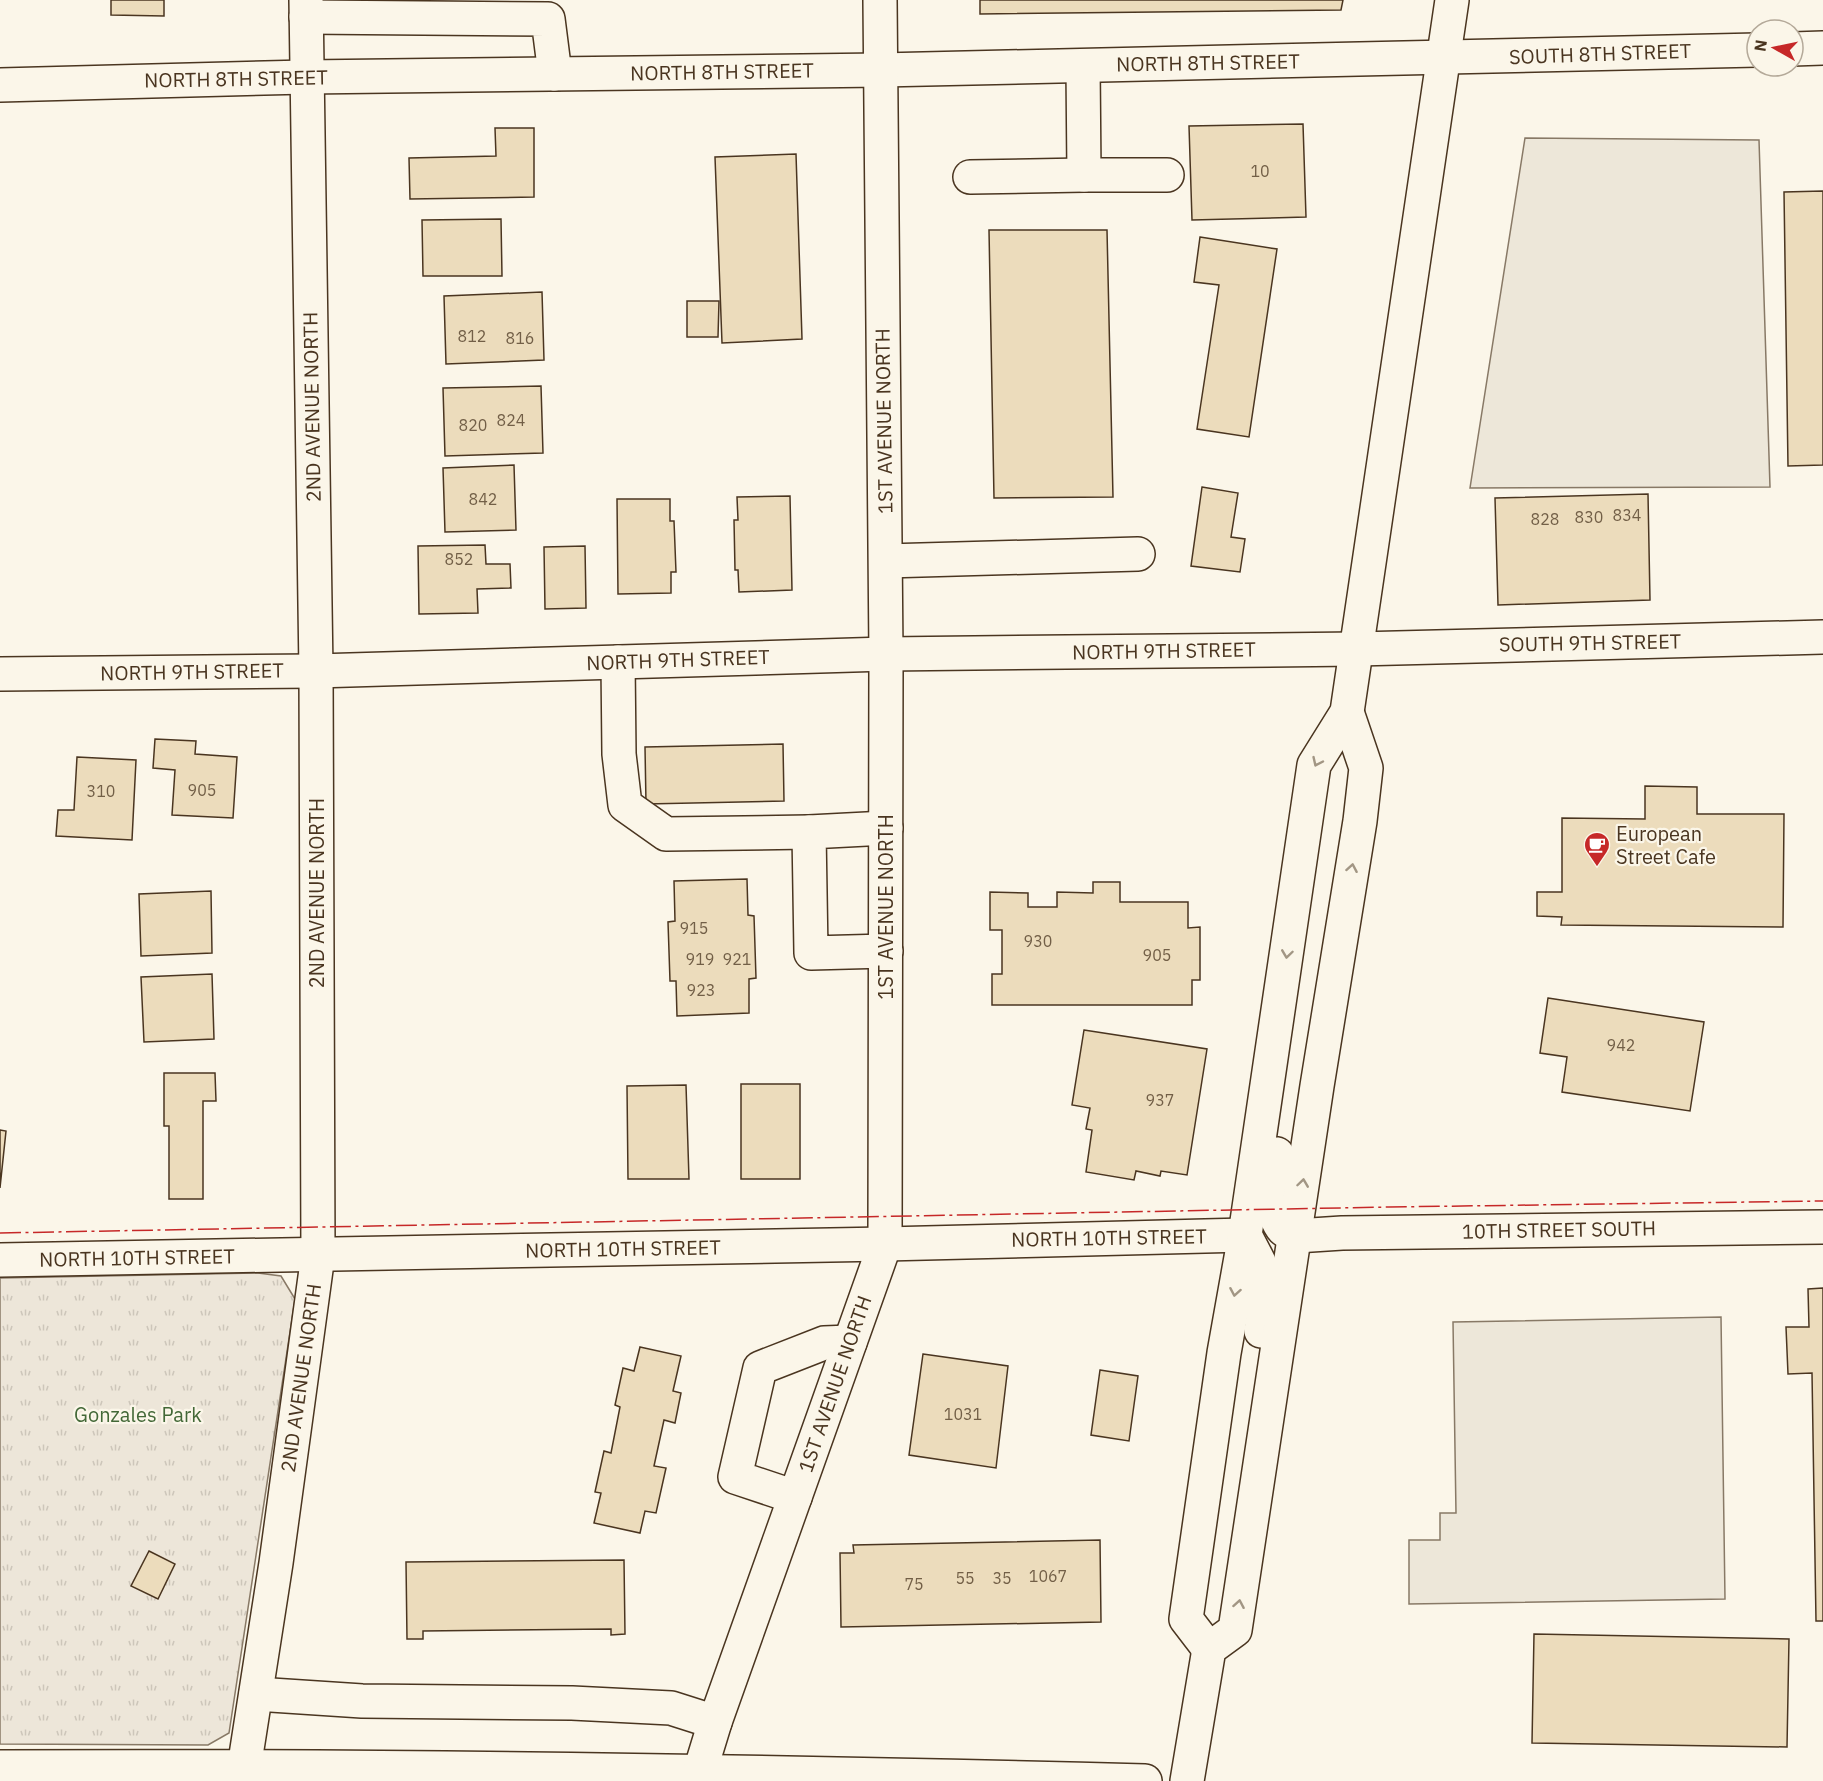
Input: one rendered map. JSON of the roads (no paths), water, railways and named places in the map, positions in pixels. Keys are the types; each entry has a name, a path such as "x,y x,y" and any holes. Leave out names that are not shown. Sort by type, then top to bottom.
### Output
{"main road":[{"name":"1ST AVENUE NORTH","path":"698,1776 715,1722 885,1244 886,561 880,0"},
{"path":"1209,1649 1186,1619 1224,1353 1245,1235 1314,765 1347,712 1452,0"},
{"path":"306,8 548,18 555,74"},
{"name":"2ND AVENUE NORTH","path":"243,1773 276,1563 318,1255 316,671 306,8"},
{"path":"1805,49 1823,48"},
{"name":"SOUTH 8TH STREET","path":"1443,58 1745,50"},
{"name":"NORTH 8TH STREET","path":"0,85 306,77 881,70 1443,58"},
{"path":"1083,66 1084,175"},
{"path":"970,177 1167,175"},
{"path":"886,561 1138,554"},
{"name":"SOUTH 9TH STREET","path":"1357,649 1823,637"},
{"name":"NORTH 9TH STREET","path":"0,674 316,671 886,654 1357,649"},
{"path":"618,662 619,754 625,805 666,834 810,832 886,828"},
{"path":"1187,1781 1209,1649 1235,1630 1296,1236 1320,1064 1360,821 1366,768 1347,712"},
{"path":"810,832 811,953 886,951"},
{"path":"1272,1055 1287,1080 1273,1191 1277,1216 1283,1228 1296,1236"},
{"name":"10TH STREET SOUTH","path":"1296,1236 1342,1233 1823,1227"},
{"path":"1245,1235 1260,1262 1266,1294 1255,1371 1268,1415"},
{"name":"NORTH 10TH STREET","path":"0,1260 1245,1235"},
{"path":"795,1497 735,1477 760,1368 824,1342 850,1342"},
{"path":"256,1694 362,1701 572,1703 671,1708 715,1722"},
{"path":"0,1767 243,1773 1145,1781"}],"place":[{"name":"European Street Cafe","path":"1597,868"}],"park label":[{"name":"Gonzales Park","path":"138,1415"}]}
